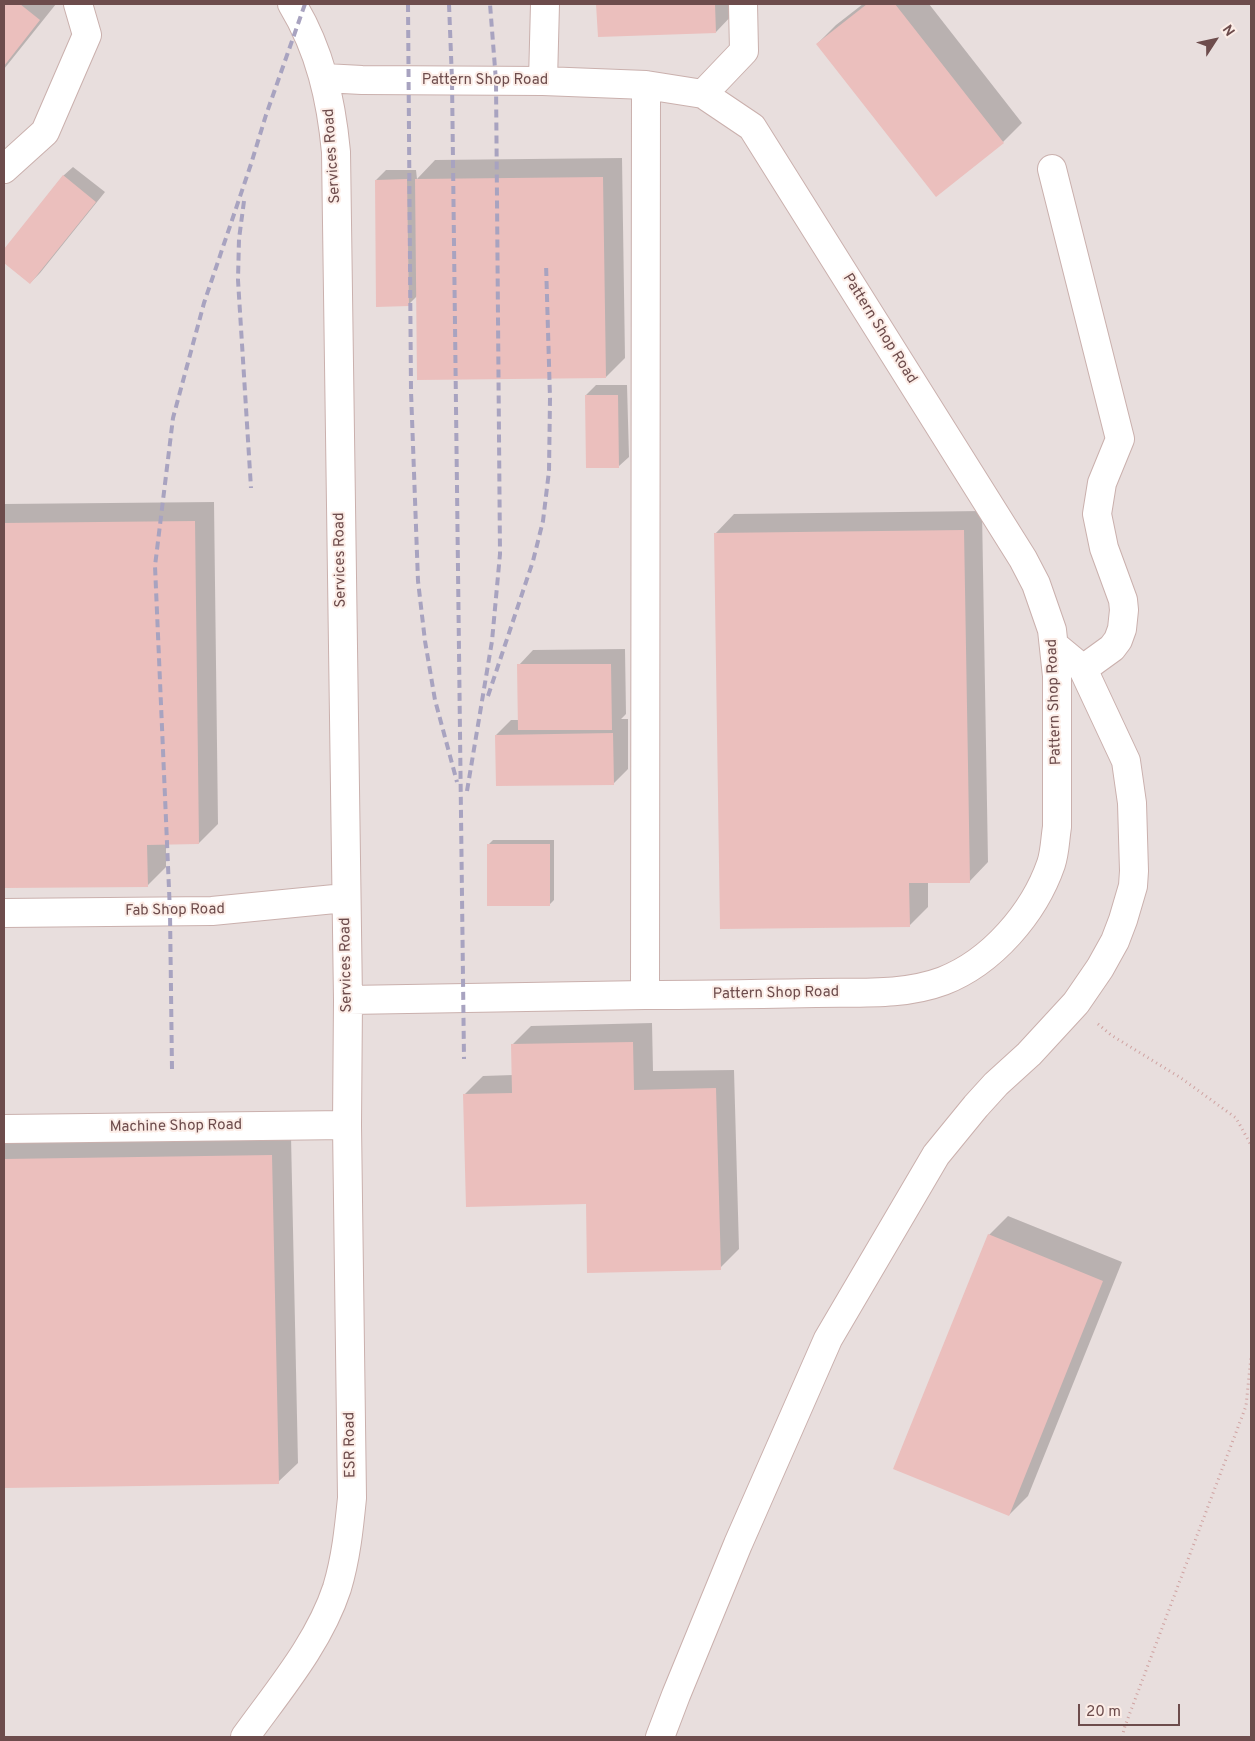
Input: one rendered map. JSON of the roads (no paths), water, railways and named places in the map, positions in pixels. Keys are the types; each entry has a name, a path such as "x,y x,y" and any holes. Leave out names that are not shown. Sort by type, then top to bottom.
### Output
{"street":[{"path":"4,169 45,132 87,34 78,4"},
{"name":"Services Road","path":"292,4 308,36 324,78 333,116 336,152 348,1000 348,1125"},
{"path":"543,81 545,4"},
{"path":"702,94 744,51 744,4"},
{"name":"Pattern Shop Road","path":"324,78 543,81 646,85 702,94 752,127 1023,558 1047,611 1052,630 1057,676 1057,827 1051,863 1036,898 1020,921 998,944 974,964 943,981 901,991 348,1000"},
{"path":"645,995 646,85"},
{"path":"1052,169 1120,439 1102,483 1097,514 1104,548 1123,600 1122,630 1112,648 1083,669"},
{"path":"660,1737 738,1544 828,1339 936,1155 996,1084 1029,1054 1076,1003 1100,968 1115,941 1133,886 1132,802 1128,772 1119,744 1083,669 1054,645"},
{"name":"Fab Shop Road","path":"4,913 212,911 346,898"},
{"name":"Machine Shop Road","path":"4,1129 348,1125"},
{"name":"ESR Road","path":"245,1737 296,1667 320,1628 336,1589 347,1543 352,1498 348,1125"}],"railway":[{"path":"172,1069 170,912 155,566 173,418 204,303 305,4"},
{"path":"408,4 411,391 418,581 425,641 435,700 457,782"},
{"path":"449,4 452,80 464,1059"},
{"path":"467,791 492,641 500,554 496,81 490,4"},
{"path":"244,201 239,239 238,280 251,488"},
{"path":"488,696 533,561 543,521 549,471 550,398 546,263"}]}
